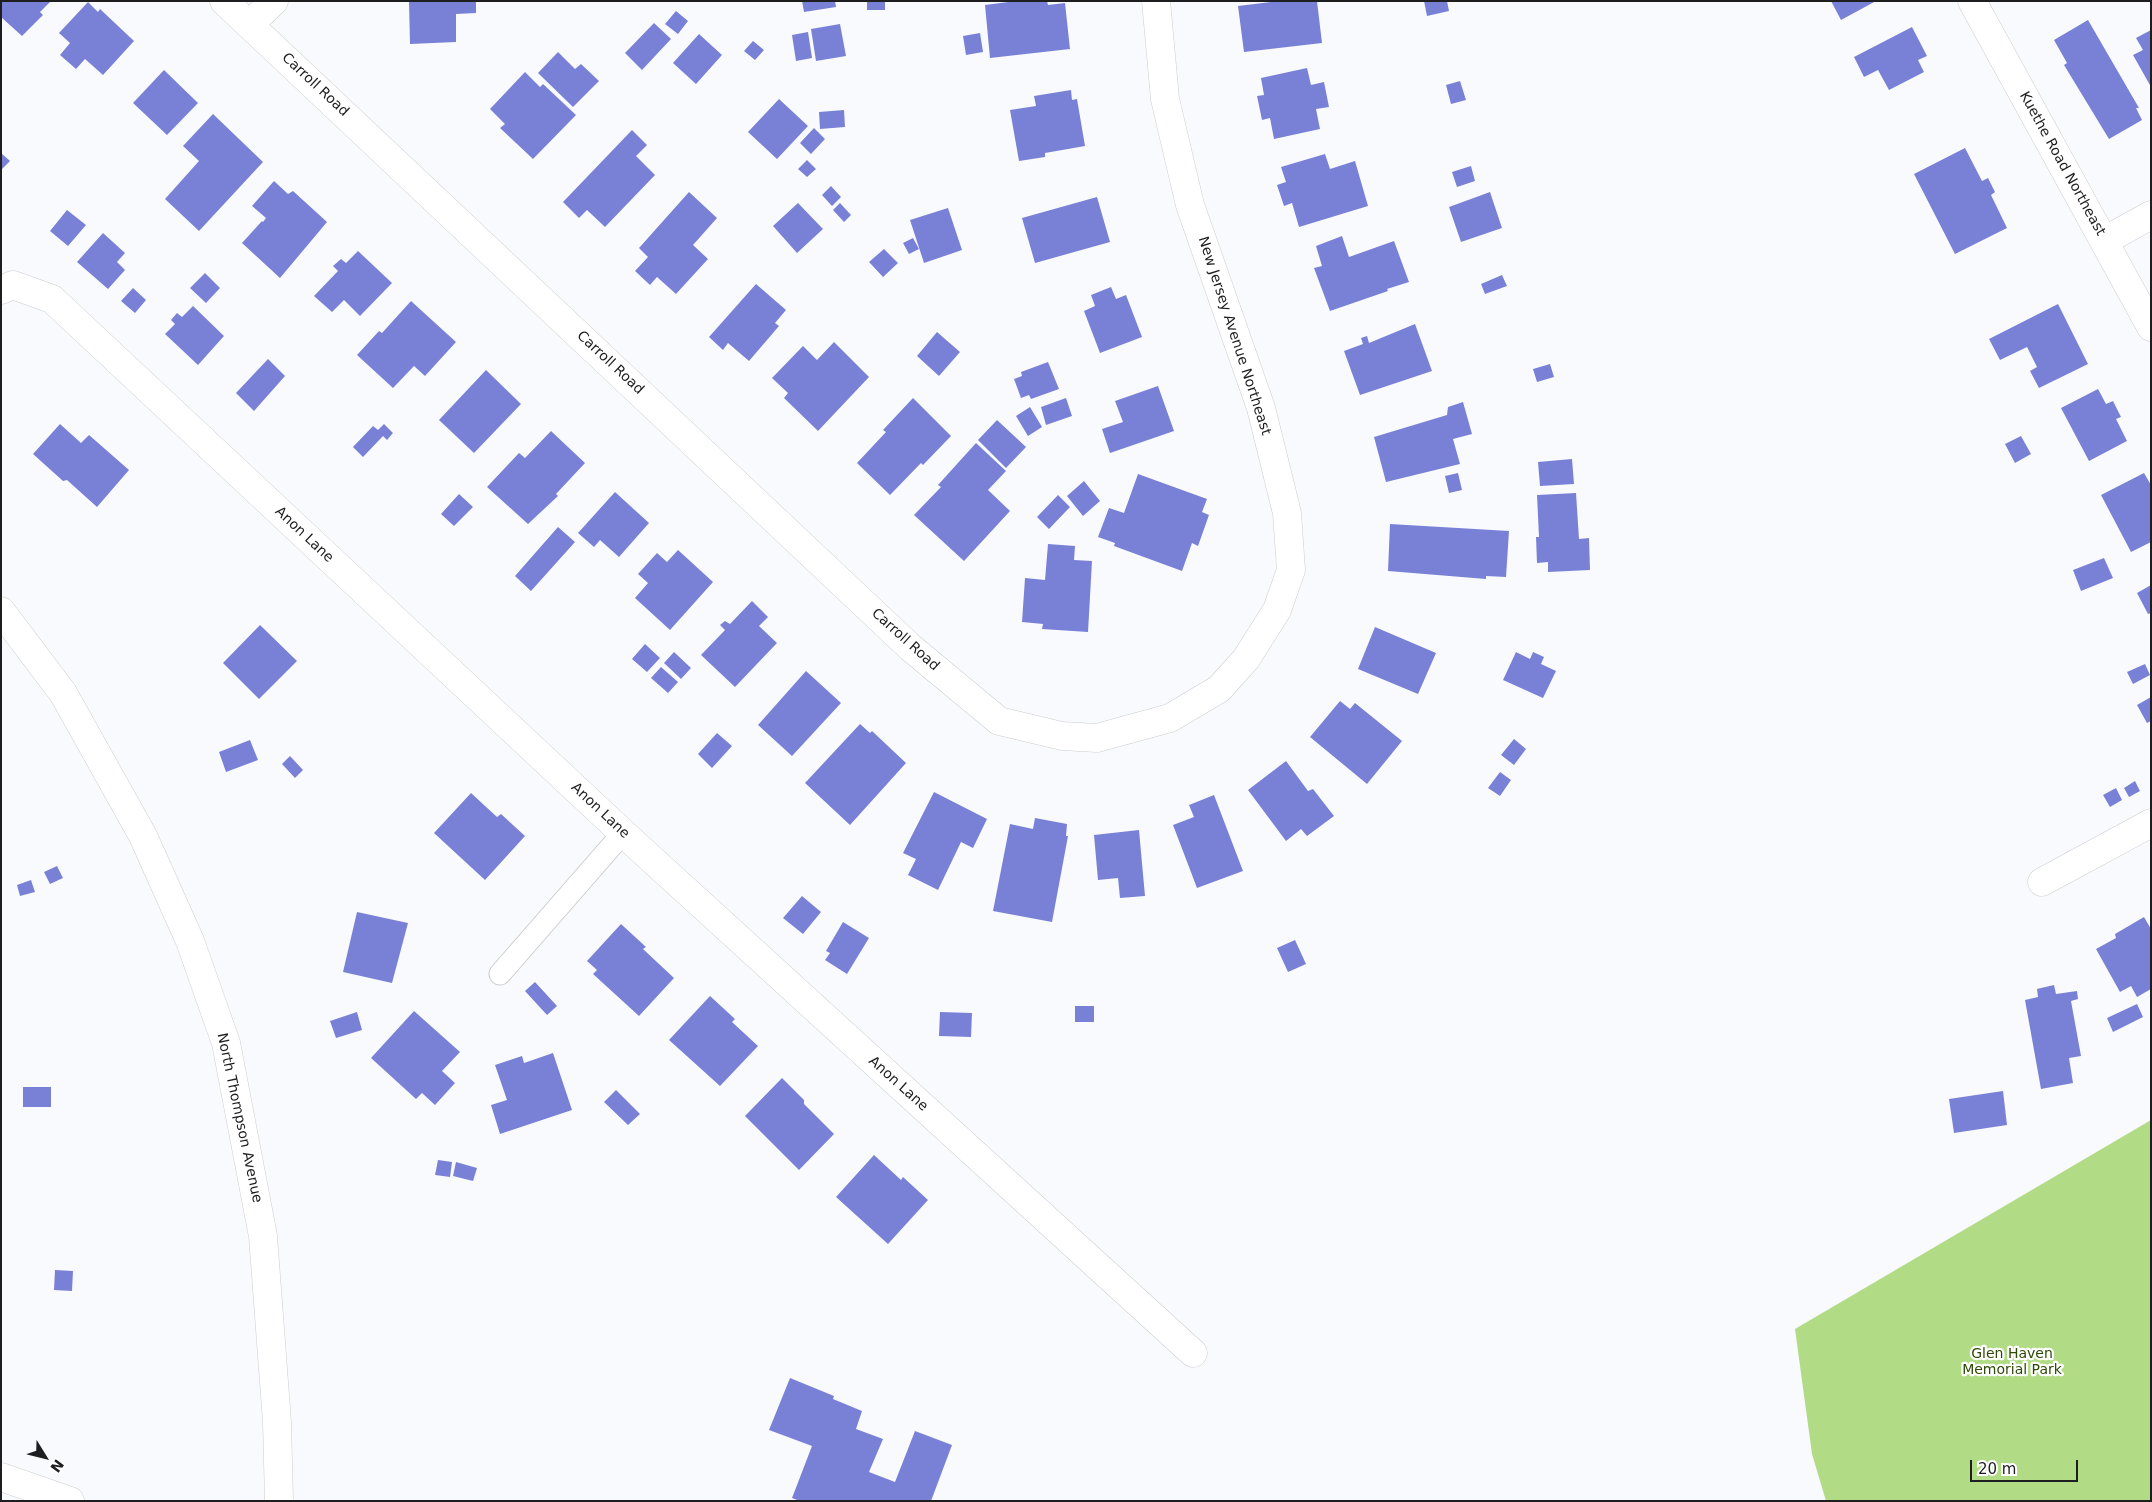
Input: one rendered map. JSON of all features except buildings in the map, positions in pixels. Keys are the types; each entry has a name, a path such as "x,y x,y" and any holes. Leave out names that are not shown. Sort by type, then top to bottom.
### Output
{"main road":[{"name":"Carroll Road","path":"224,1 911,648 999,721"},
{"path":"250,24 274,1"},
{"name":"New Jersey Avenue Northeast","path":"999,721 1062,736 1097,738 1170,718 1219,689 1246,659 1277,610 1290,570 1287,514 1261,408 1190,205 1165,99 1156,1"},
{"name":"Kuethe Road Northeast","path":"1972,1 2151,327"},
{"path":"2104,241 2151,215"},
{"name":"Anon Lane","path":"1,290 13,285 52,299 623,833 1193,1353"},
{"name":"North Thompson Avenue","path":"1,611 63,693 143,836 190,941 226,1043 263,1236 277,1422 279,1501"},
{"path":"2042,882 2151,823"},
{"path":"1,1477 70,1501"}],"lane":[{"path":"500,974 623,833"}],"green space":[{"name":"Glen Haven Memorial Park","path":"2151,1120 2151,1501 1826,1501 1812,1454 1795,1329"}]}
